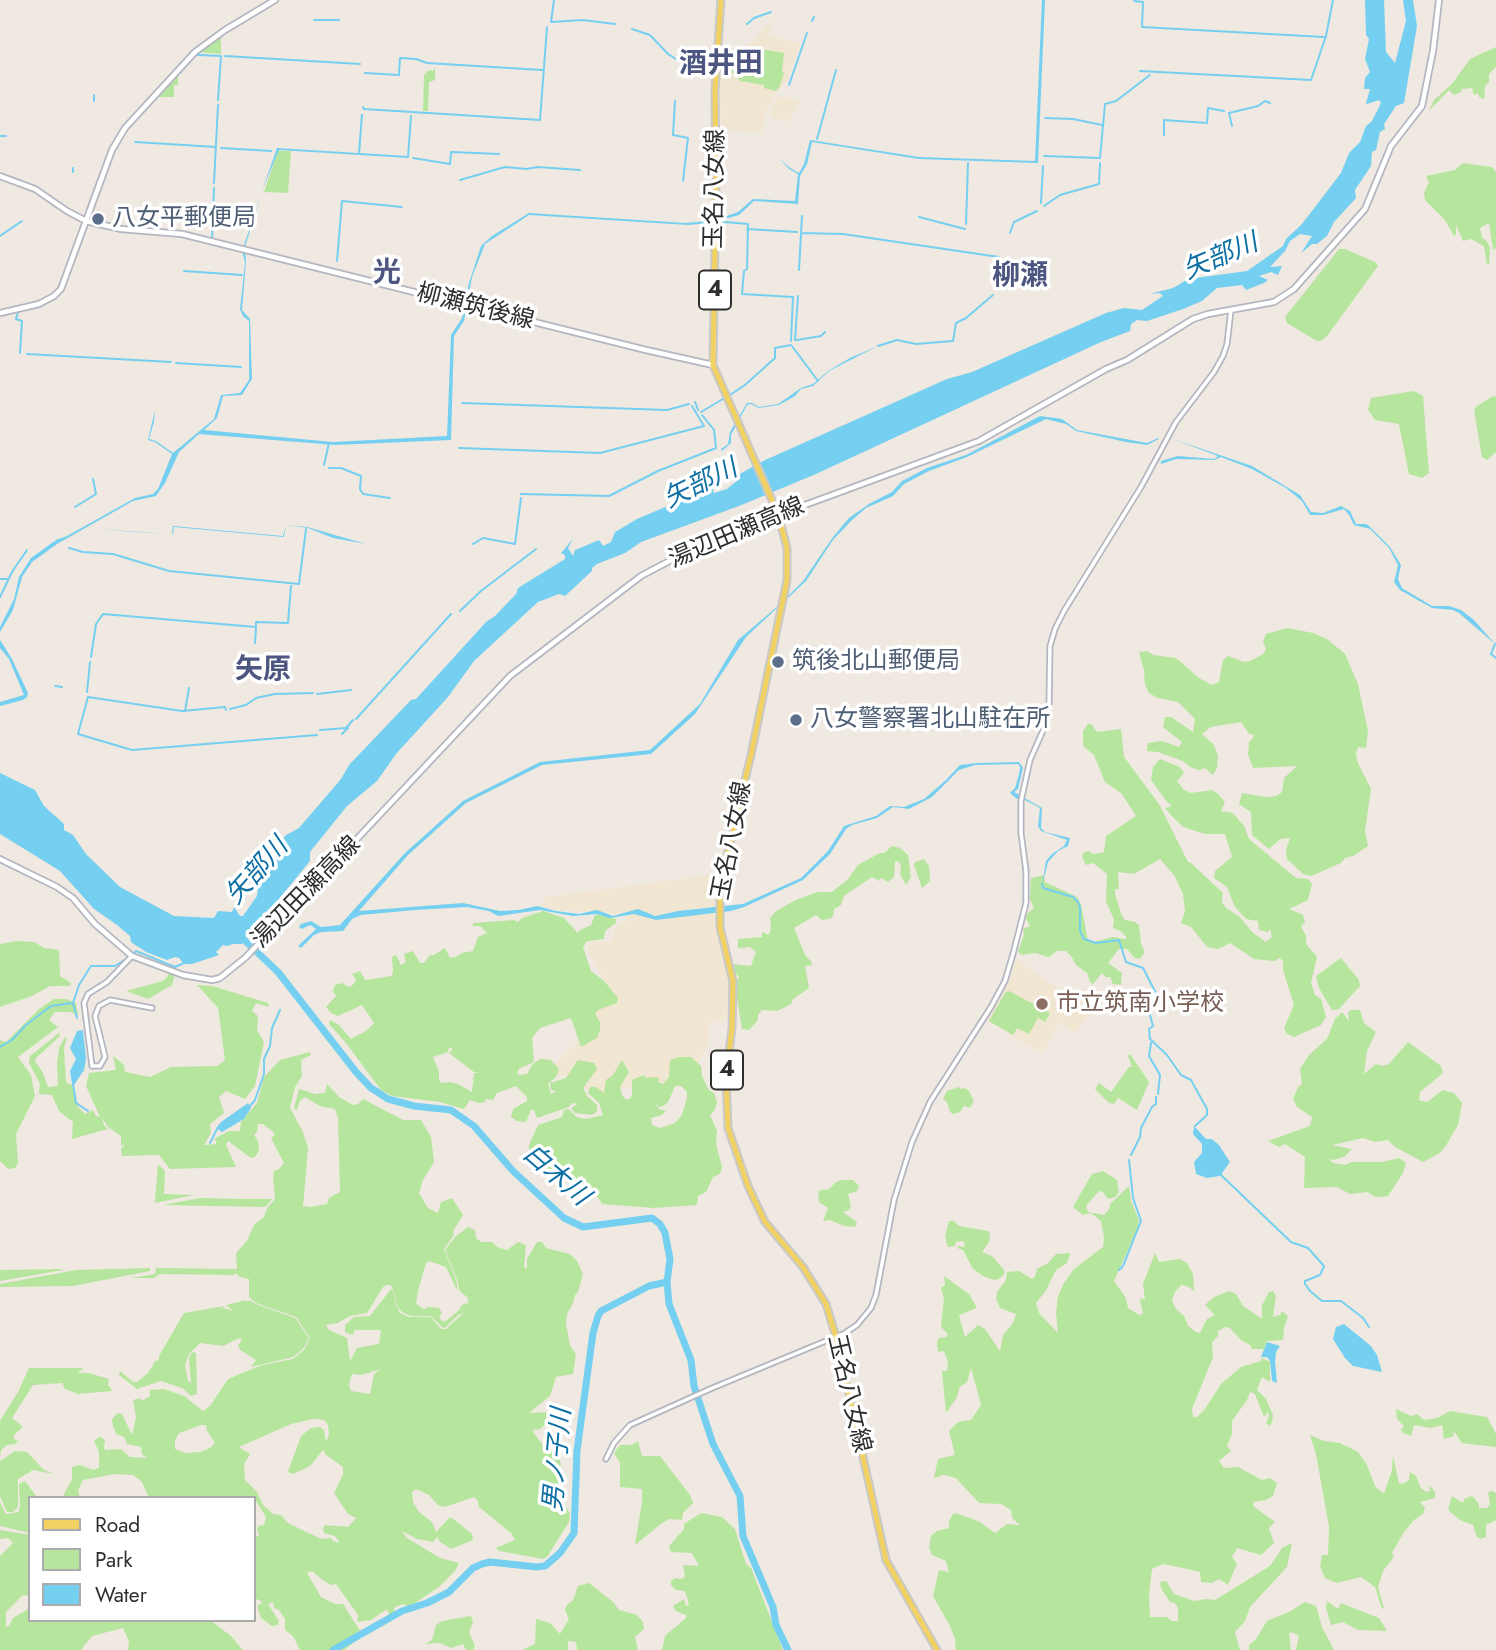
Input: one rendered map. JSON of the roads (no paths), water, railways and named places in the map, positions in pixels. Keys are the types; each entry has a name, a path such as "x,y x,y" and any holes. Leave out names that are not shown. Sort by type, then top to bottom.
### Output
{"main road":[{"path":"0,313 39,304 61,289 112,150 138,111 195,52 275,0"},
{"name":"玉名八女線","path":"721,0 715,90 713,365 777,512 787,548 788,580 720,886 719,910 724,949 733,981 726,1078 728,1129 748,1186 765,1222 803,1267 825,1304 836,1337 886,1560 937,1650"},
{"name":"湯辺田瀬高線","path":"0,859 57,887 73,898 95,924 132,956 183,975 212,980 220,978 259,944 510,676 641,576 707,541 777,512 979,441 1106,369 1127,360 1185,323 1208,314 1264,305 1282,298 1316,266 1326,250 1365,209 1391,146 1422,106 1440,0"},
{"name":"柳瀬筑後線","path":"0,176 35,189 86,221 121,229 182,234 465,306 713,365"}],"street":[{"path":"606,1459 614,1443 630,1425 836,1337 857,1325 871,1308 876,1295 894,1200 912,1142 930,1102 1005,981 1026,903 1026,871 1021,833 1022,798 1030,760 1045,726 1049,704 1050,646 1055,629 1141,487 1176,422 1223,356 1231,310"},
{"path":"132,956 107,982 88,994 84,1003 92,1066 100,1066 105,1057 95,1016 99,1006 110,1000 152,1007"}],"water":[{"path":"1042,0 1045,0 1038,163 919,159 812,142 807,164 800,176 798,204 754,201 739,215 721,220 738,212 753,199 795,201 798,174 779,158 799,173 810,140 919,157 1035,161"},
{"name":"矢部川","path":"1365,0 1384,0 1386,52 1395,63 1406,21 1403,0 1413,0 1417,26 1404,103 1396,106 1384,124 1385,129 1380,132 1376,150 1372,152 1371,166 1355,190 1356,198 1334,222 1327,236 1301,253 1312,236 1300,234 1290,241 1285,251 1270,267 1282,266 1278,275 1271,272 1259,276 1268,280 1264,283 1246,290 1242,285 1217,288 1202,301 1183,309 1147,321 1137,320 1131,324 1130,331 816,474 641,542 625,553 597,564 565,596 559,594 538,602 474,661 448,697 396,754 377,781 347,806 310,852 310,861 252,932 246,934 242,944 223,945 216,952 219,955 192,964 184,964 179,958 167,960 146,952 131,942 130,936 117,925 94,909 60,871 0,834 0,773 35,790 44,806 64,824 64,830 73,835 86,854 120,887 174,916 214,918 218,911 232,912 234,907 240,916 243,916 257,896 258,884 246,882 245,876 267,858 286,835 299,828 341,779 349,765 411,700 416,699 486,622 516,594 518,588 565,559 565,555 561,553 573,539 568,548 573,556 575,550 599,540 603,546 611,542 615,532 637,519 712,487 714,493 727,489 739,479 736,476 763,461 947,379 972,372 1106,313 1124,308 1142,310 1163,296 1160,293 1149,294 1173,288 1188,279 1247,271 1283,246 1341,173 1349,153 1360,142 1366,126 1372,121 1381,103 1379,100 1366,103 1370,89 1364,89 1365,78 1370,72 1365,59 1369,39 1366,35"},
{"path":"361,114 360,155 279,150 262,191 277,148 358,153"},
{"path":"261,195 245,247 246,261 242,310 250,319 252,379 242,395 223,396 217,418 204,430 333,442 447,436 451,335 462,318 469,283 481,246 529,213 710,223 688,225 529,215 485,244 472,277 464,321 454,336 451,440 335,445 199,434 179,452 156,496 133,501 57,544 32,562 22,577 13,610 0,632 14,599 19,577 31,558 56,540 135,498 153,494 158,489 172,454 148,440 155,410 149,439 156,441 173,453 214,419 221,395 240,393 249,380 249,321 240,309 245,262 242,251"},
{"path":"878,346 829,371 813,386 801,389 795,396 779,405 759,408 747,405 731,435 731,443 722,451 747,403 752,403 759,407 778,404 801,388 813,384 828,371 850,358"},
{"path":"1040,416 1062,419 1077,430 1147,443 1159,439 1147,445 1126,442 1076,431 1066,424 1046,419 904,484 893,496 866,508 833,540 806,581 746,637 695,714 651,754 542,765 466,803 408,855 359,911 463,903 500,911 537,906 579,914 597,910 613,916 638,909 655,916 743,904 801,878 828,851 844,826 876,816 890,806 904,807 924,799 960,765 976,763 1019,762 1023,768 1018,789 1014,792 1042,808 1041,828 1045,832 1070,838 1068,846 1058,851 1048,862 1042,886 1046,861 1052,854 1064,846 1067,840 1041,831 1038,826 1040,808 1017,799 1010,793 1015,788 1019,774 1018,764 975,765 959,770 932,797 909,809 893,807 877,818 852,825 846,829 830,854 803,880 731,911 656,920 634,914 610,918 597,914 573,916 540,910 498,916 489,911 467,907 415,910 361,915 352,919 343,931 321,932 301,948 298,946 316,929 310,925 302,929 299,927 301,924 311,921 321,927 340,925 405,853 463,801 540,762 650,750 700,704 738,640 803,581 849,518 892,492 902,481 927,468 966,455"},
{"path":"1173,439 1252,466 1300,495 1311,512 1323,513 1341,506 1350,511 1356,524 1369,526 1390,547 1401,565 1398,579 1402,588 1432,606 1449,606 1461,610 1474,620 1495,644 1459,613 1432,608 1400,590 1394,582 1398,565 1389,548 1370,529 1354,525 1344,509 1323,515 1310,515 1302,501 1286,488 1252,469 1221,457 1214,460 1176,459 1161,464 1161,461 1178,456 1214,459 1218,456"},
{"path":"286,525 284,537 174,527 172,534 173,526 283,536"},
{"path":"286,525 307,527 366,544 333,538 308,528"},
{"path":"0,640 28,693 23,700 0,706 0,702 24,695 9,659 0,648"},
{"path":"83,1030 86,1059 84,1070 74,1085 70,1071 76,1059 70,1048 77,1031"},
{"path":"248,1103 251,1108 244,1119 222,1132 216,1128 221,1122"},
{"path":"1194,1126 1206,1139 1212,1139 1219,1145 1230,1162 1220,1176 1207,1178 1196,1174 1194,1162 1202,1153 1202,1144 1193,1134"},
{"path":"1344,1324 1371,1346 1382,1372 1353,1366 1345,1358 1333,1339 1336,1327"},
{"path":"1267,1342 1280,1346 1275,1362 1277,1383 1272,1381 1270,1361 1267,1357 1261,1357"}],"waterway":[{"path":"554,0 551,22 583,20 615,24"},
{"path":"1140,71 1311,80 1326,36 1333,0"},
{"path":"1134,1 1143,2 1142,27 1324,37"},
{"path":"747,24 754,18 771,12"},
{"path":"812,21 814,17"},
{"path":"314,20 339,20"},
{"path":"363,107 540,120 547,27"},
{"path":"632,29 650,35 668,54 692,69"},
{"path":"789,85 807,33"},
{"path":"198,55 221,56 218,100"},
{"path":"225,56 360,64"},
{"path":"365,73 399,75 400,58 427,63 542,70"},
{"path":"817,139 836,70"},
{"path":"1044,156 1100,158 1105,104 1116,101 1150,75"},
{"path":"94,95 94,101"},
{"path":"675,101 673,135 688,138 683,181"},
{"path":"1232,126 1229,113 1258,106 1265,101 1270,103"},
{"path":"214,183 218,105"},
{"path":"1164,135 1164,120 1207,123 1208,108 1224,111"},
{"path":"360,154 408,157 411,116"},
{"path":"1045,118 1073,119 1102,125"},
{"path":"0,136 6,136"},
{"path":"135,142 216,147"},
{"path":"221,148 271,151"},
{"path":"413,158 450,164 451,152 499,154"},
{"path":"966,224 968,163"},
{"path":"1044,206 1060,195 1099,184 1100,163"},
{"path":"1041,203 1043,166"},
{"path":"460,180 505,167 580,170"},
{"path":"212,240 214,188"},
{"path":"337,261 342,201 402,207"},
{"path":"1010,233 1014,222 1037,211"},
{"path":"799,270 802,216"},
{"path":"919,217 965,229"},
{"path":"0,236 22,221"},
{"path":"720,225 725,222 748,224 747,269 744,271 742,294 793,297 791,341"},
{"path":"747,229 797,232"},
{"path":"801,233 843,234 999,257"},
{"path":"184,271 242,275"},
{"path":"878,346 897,340 916,344 953,341 956,323 993,295"},
{"path":"795,340 798,296"},
{"path":"18,312 16,319 22,321 20,353"},
{"path":"797,340 821,336 825,332"},
{"path":"730,395 775,358 775,348 791,345"},
{"path":"792,346 818,381"},
{"path":"27,354 171,362"},
{"path":"176,363 241,367"},
{"path":"701,412 723,399"},
{"path":"695,402 698,410"},
{"path":"462,403 667,410 689,404"},
{"path":"459,448 600,453 704,426 692,406"},
{"name":"矢部川","path":"521,494 609,496 658,471 716,448 714,430 702,415"},
{"path":"324,465 329,443"},
{"path":"329,468 341,468 361,476 360,489 363,494 390,498"},
{"path":"75,507 96,494 93,479"},
{"path":"473,544 483,538 515,544 521,498"},
{"path":"69,548 113,554 169,571 299,584 306,529"},
{"path":"460,611 481,591 536,549"},
{"path":"0,597 27,550"},
{"path":"0,579 7,579"},
{"path":"91,657 96,624 103,614 256,627 256,622 288,623 291,586"},
{"path":"356,719 451,614"},
{"path":"255,643 256,628"},
{"path":"1495,644 1491,654 1496,658"},
{"path":"87,692 90,662"},
{"path":"55,686 62,687"},
{"path":"185,711 189,688"},
{"path":"317,694 351,690"},
{"path":"230,709 246,705 256,698 275,694 313,693"},
{"path":"226,710 225,707 182,711 88,697 78,734 132,750 317,735"},
{"path":"320,730 346,728 353,720"},
{"path":"342,734 348,728"},
{"path":"1042,884 1043,888 1073,897 1078,902 1080,931 1084,939 1096,943 1119,940 1126,962 1143,968 1159,999 1149,1012 1153,1026 1149,1029 1150,1039 1167,1055 1181,1075 1191,1080 1207,1109 1207,1115 1195,1126"},
{"name":"白木川","path":"238,934 278,972 371,1088 388,1099 414,1106 451,1110 474,1126 513,1171 564,1218 583,1227 652,1218 660,1224 665,1233 670,1259 667,1282 669,1304 691,1360 694,1386 713,1444 740,1496 743,1536 788,1650"},
{"path":"133,954 136,951 175,967 184,963"},
{"path":"0,1047 51,1006 73,1003 79,985 91,966 115,966 129,957"},
{"path":"73,1003 77,1018"},
{"path":"250,1106 255,1100 264,1074 264,1059 280,1010"},
{"path":"1151,1043 1149,1056 1160,1075 1158,1094"},
{"path":"73,1084 76,1103 88,1111"},
{"path":"1131,1155 1140,1137 1141,1128 1156,1104 1156,1097"},
{"path":"210,1143 217,1129"},
{"path":"1119,1270 1141,1221 1133,1198 1129,1160"},
{"path":"1221,1175 1291,1242 1308,1248 1324,1266 1320,1275 1305,1281 1310,1291 1322,1301 1341,1301 1363,1318 1369,1327"},
{"name":"男ノ子川","path":"333,1650 402,1611 449,1592 473,1568 482,1564 490,1562 545,1566 560,1553 574,1533 577,1451 593,1333 598,1316 601,1311 649,1286 667,1282"}],"place":[{"name":"八女平郵便局","path":"98,219"},
{"name":"筑後北山郵便局","path":"778,662"},
{"name":"八女警察署北山駐在所","path":"796,720"},
{"name":"市立筑南小学校","path":"1042,1004"}],"district":[{"name":"酒井田","path":"721,65"},
{"name":"光","path":"387,274"},
{"name":"柳瀬","path":"1020,277"},
{"name":"矢原","path":"263,671"}]}
